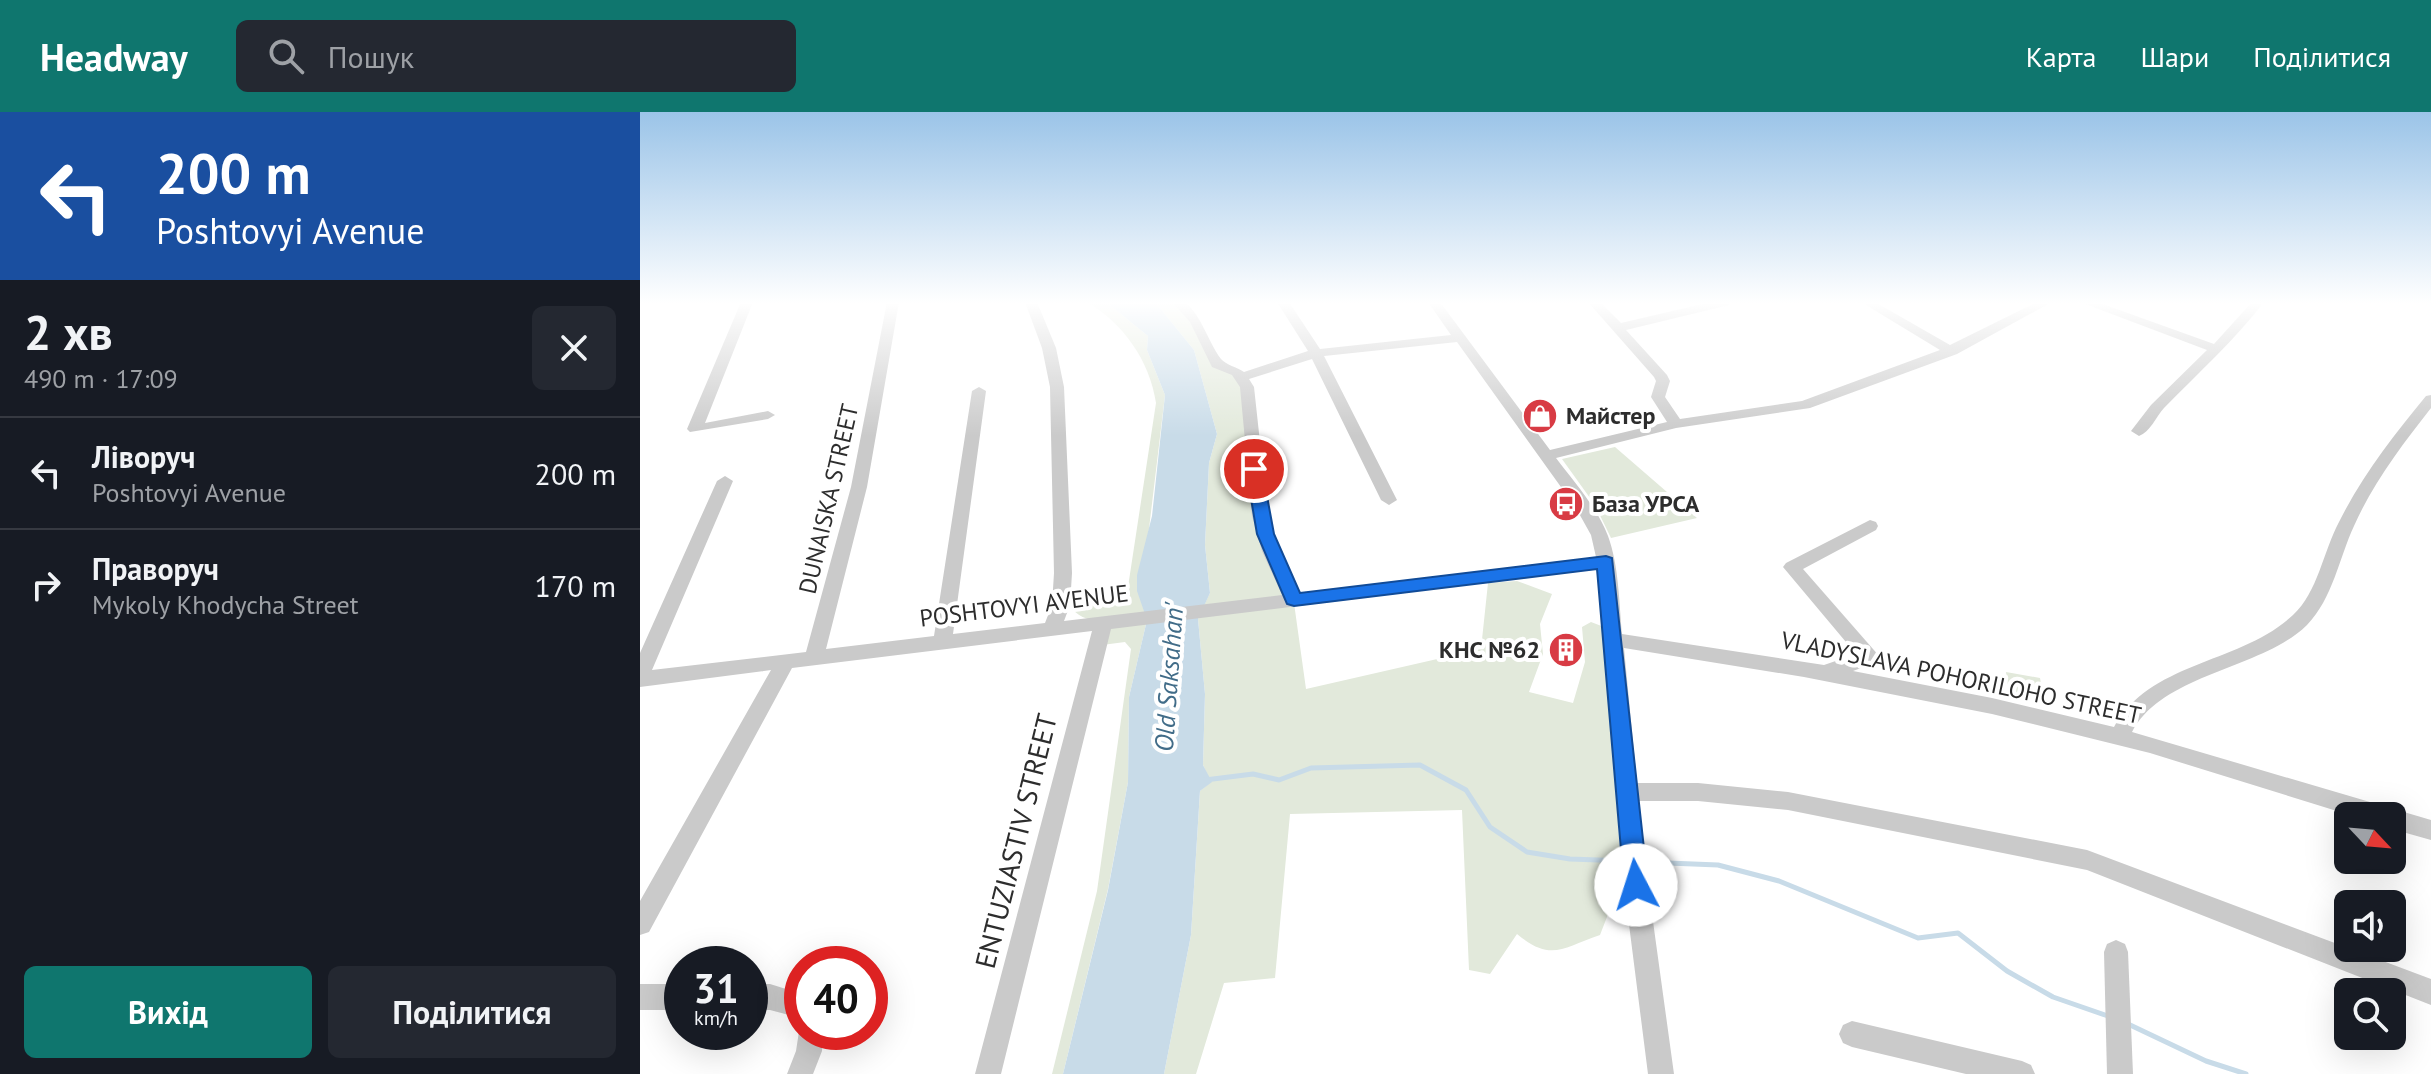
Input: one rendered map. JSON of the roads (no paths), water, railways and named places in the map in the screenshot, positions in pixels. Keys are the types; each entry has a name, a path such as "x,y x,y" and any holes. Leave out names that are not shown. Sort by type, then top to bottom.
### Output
{"street":[{"path":"729,347 695,429 768,415"},
{"name":"DUNAISKA STREET","path":"814,658 859,487 885,347"},
{"path":"1049,347 1057,387 1063,573 1061,605 1052,629"},
{"path":"1209,347 1217,364 1242,377 1316,353 1374,347"},
{"path":"1312,347 1389,500"},
{"path":"1466,347 1592,520 1599,535 1606,562 1636,885 1661,1074"},
{"path":"1635,347 1662,378 1658,397 1676,424"},
{"path":"1945,347 1952,351"},
{"path":"1546,456 1676,424 1805,405 1960,347"},
{"path":"2139,431 2156,408 2216,349 2210,347"},
{"path":"1242,377 1250,404 1251,446 1260,516 1271,551 1294,600"},
{"path":"942,643 979,391"},
{"path":"2119,737 2133,709 2154,694 2268,643 2301,619 2323,582 2345,526 2364,493 2431,399"},
{"path":"640,677 725,481"},
{"path":"1826,672 1870,657 1792,567 1870,526"},
{"name":"POSHTOVYI AVENUE","path":"640,677 785,663 1606,562"},
{"name":"ENTUZIASTIV STREET","path":"988,1074 1103,623"},
{"name":"VLADYSLAVA POHORILOHO STREET","path":"1614,640 1826,672 2119,737 2337,802"},
{"path":"640,924 785,663"},
{"path":"1627,792 1698,792 1788,801 2087,860 2431,992"},
{"path":"2406,823 2431,830"},
{"path":"2116,952 2120,1074"},
{"path":"640,997 664,997"},
{"path":"1852,1034 2022,1074"},
{"path":"800,1074 809,1050"}],"water":[{"name":"Old Saksahan'","path":"1147,347 1191,347 1217,434 1209,463 1205,545 1210,593 1198,619 1205,694 1203,765 1212,782 1200,791 1191,935 1164,1074 1063,1074 1108,890 1128,782 1129,697 1147,620 1137,591 1137,575 1152,516 1165,395"}],"waterway":[{"path":"1205,780 1253,774 1279,780 1311,768 1420,765 1466,790 1490,827 1527,852 1570,859 1626,861"},
{"path":"1643,862 1718,865 1779,881 1918,938 1958,933 2007,971 2053,997 2108,1016"},
{"path":"2128,1024 2206,1061 2246,1074"}],"place":[{"name":"Майстер","path":"1540,416"},
{"name":"База УРСА","path":"1566,504"},
{"name":"КНС №62","path":"1566,650"}]}
